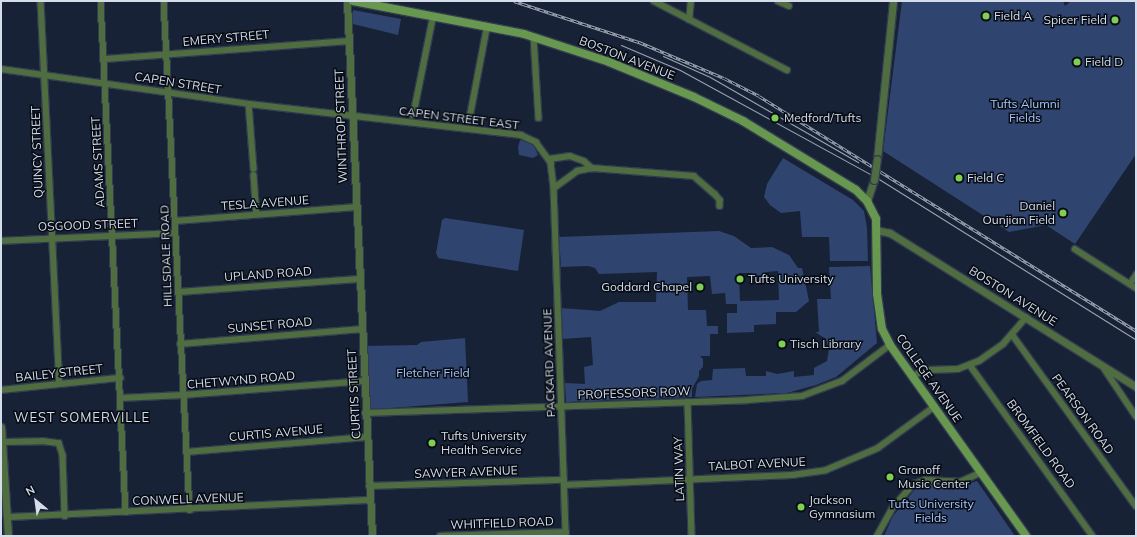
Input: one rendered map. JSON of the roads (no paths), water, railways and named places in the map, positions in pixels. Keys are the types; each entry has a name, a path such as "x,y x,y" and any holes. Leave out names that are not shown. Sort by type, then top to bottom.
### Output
{"main road":[{"name":"BOSTON AVENUE","path":"353,1 534,37 616,64 711,105 791,150 856,190 867,200"},
{"name":"COLLEGE AVENUE","path":"867,200 874,213 876,230 877,294 882,329 890,345 1026,536"}],"street":[{"name":"QUINCY STREET","path":"41,1 60,383"},
{"name":"ADAMS STREET","path":"101,1 105,59 104,82 112,235 118,321 126,512"},
{"name":"HILLSDALE ROAD","path":"164,1 180,344 190,510"},
{"name":"WINTHROP STREET","path":"347,1 350,41 351,116 358,251"},
{"path":"654,1 787,70"},
{"path":"689,20 691,1"},
{"path":"778,1 789,6"},
{"path":"867,200 874,180 877,159 894,1"},
{"path":"413,116 433,17"},
{"path":"469,121 487,27"},
{"path":"534,37 539,118"},
{"name":"EMERY STREET","path":"105,59 350,41"},
{"name":"CAPEN STREET","path":"1,69 104,82 249,104 351,116"},
{"path":"249,104 257,214"},
{"name":"CAPEN STREET EAST","path":"351,116 521,135 536,142 549,159 554,188"},
{"path":"549,159 570,156 584,161 592,168"},
{"path":"554,188 577,171 592,168 694,176 715,194 720,200 720,206"},
{"name":"PACKARD AVENUE","path":"554,188 566,534"},
{"name":"TESLA AVENUE","path":"175,221 356,207"},
{"name":"BOSTON AVENUE","path":"876,230 890,233 1136,387"},
{"name":"OSGOOD STREET","path":"1,241 52,237 175,233"},
{"path":"1075,249 1136,288"},
{"name":"CURTIS STREET","path":"358,251 372,536"},
{"path":"1130,284 1136,275"},
{"name":"UPLAND ROAD","path":"178,292 359,279"},
{"path":"912,376 927,370 939,371 970,365 1003,344 1026,318"},
{"name":"SUNSET ROAD","path":"180,344 362,329"},
{"name":"PEARSON ROAD","path":"1012,334 1136,506"},
{"name":"PROFESSORS ROW","path":"365,412 688,402 802,396 842,381 890,345"},
{"name":"BROMFIELD ROAD","path":"970,365 1093,536"},
{"path":"1102,366 1136,416"},
{"name":"BAILEY STREET","path":"1,390 120,378"},
{"name":"CHETWYND ROAD","path":"121,398 183,396 364,381"},
{"name":"LATIN WAY","path":"688,402 692,536"},
{"name":"TALBOT AVENUE","path":"564,483 792,475 826,470 878,448 934,407"},
{"path":"1,428 8,536"},
{"name":"CURTIS AVENUE","path":"186,452 367,437"},
{"path":"3,442 59,443 63,455 65,516"},
{"path":"877,536 893,507 914,484 925,480 960,482 980,472"},
{"name":"SAWYER AVENUE","path":"370,486 564,483"},
{"name":"CONWELL AVENUE","path":"7,517 65,516 370,500"},
{"name":"WHITFIELD ROAD","path":"440,536 566,534"}],"tram line":[{"path":"621,45 680,70 874,176 1136,340"},
{"path":"663,56 710,77 858,162"}],"railway":[{"path":"514,1 639,42 724,78 759,96 1136,331"}],"place":[{"name":"Field A","path":"986,16"},
{"name":"Spicer Field","path":"1115,20"},
{"name":"Field D","path":"1077,62"},
{"name":"Medford/Tufts","path":"775,118"},
{"name":"Field C","path":"959,178"},
{"name":"Daniel Ounjian Field","path":"1063,213"},
{"name":"Tufts University","path":"740,279"},
{"name":"Goddard Chapel","path":"700,287"},
{"name":"Tisch Library","path":"782,344"},
{"name":"Tufts University Health Service","path":"432,443"},
{"name":"Granoff Music Center","path":"890,477"},
{"name":"Jackson Gymnasium","path":"801,507"}],"district":[{"name":"WEST SOMERVILLE","path":"82,417"}],"park label":[{"name":"Tufts Alumni Fields","path":"1025,111"},
{"name":"Fletcher Field","path":"433,373"},
{"name":"Tufts University Fields","path":"931,511"}]}
